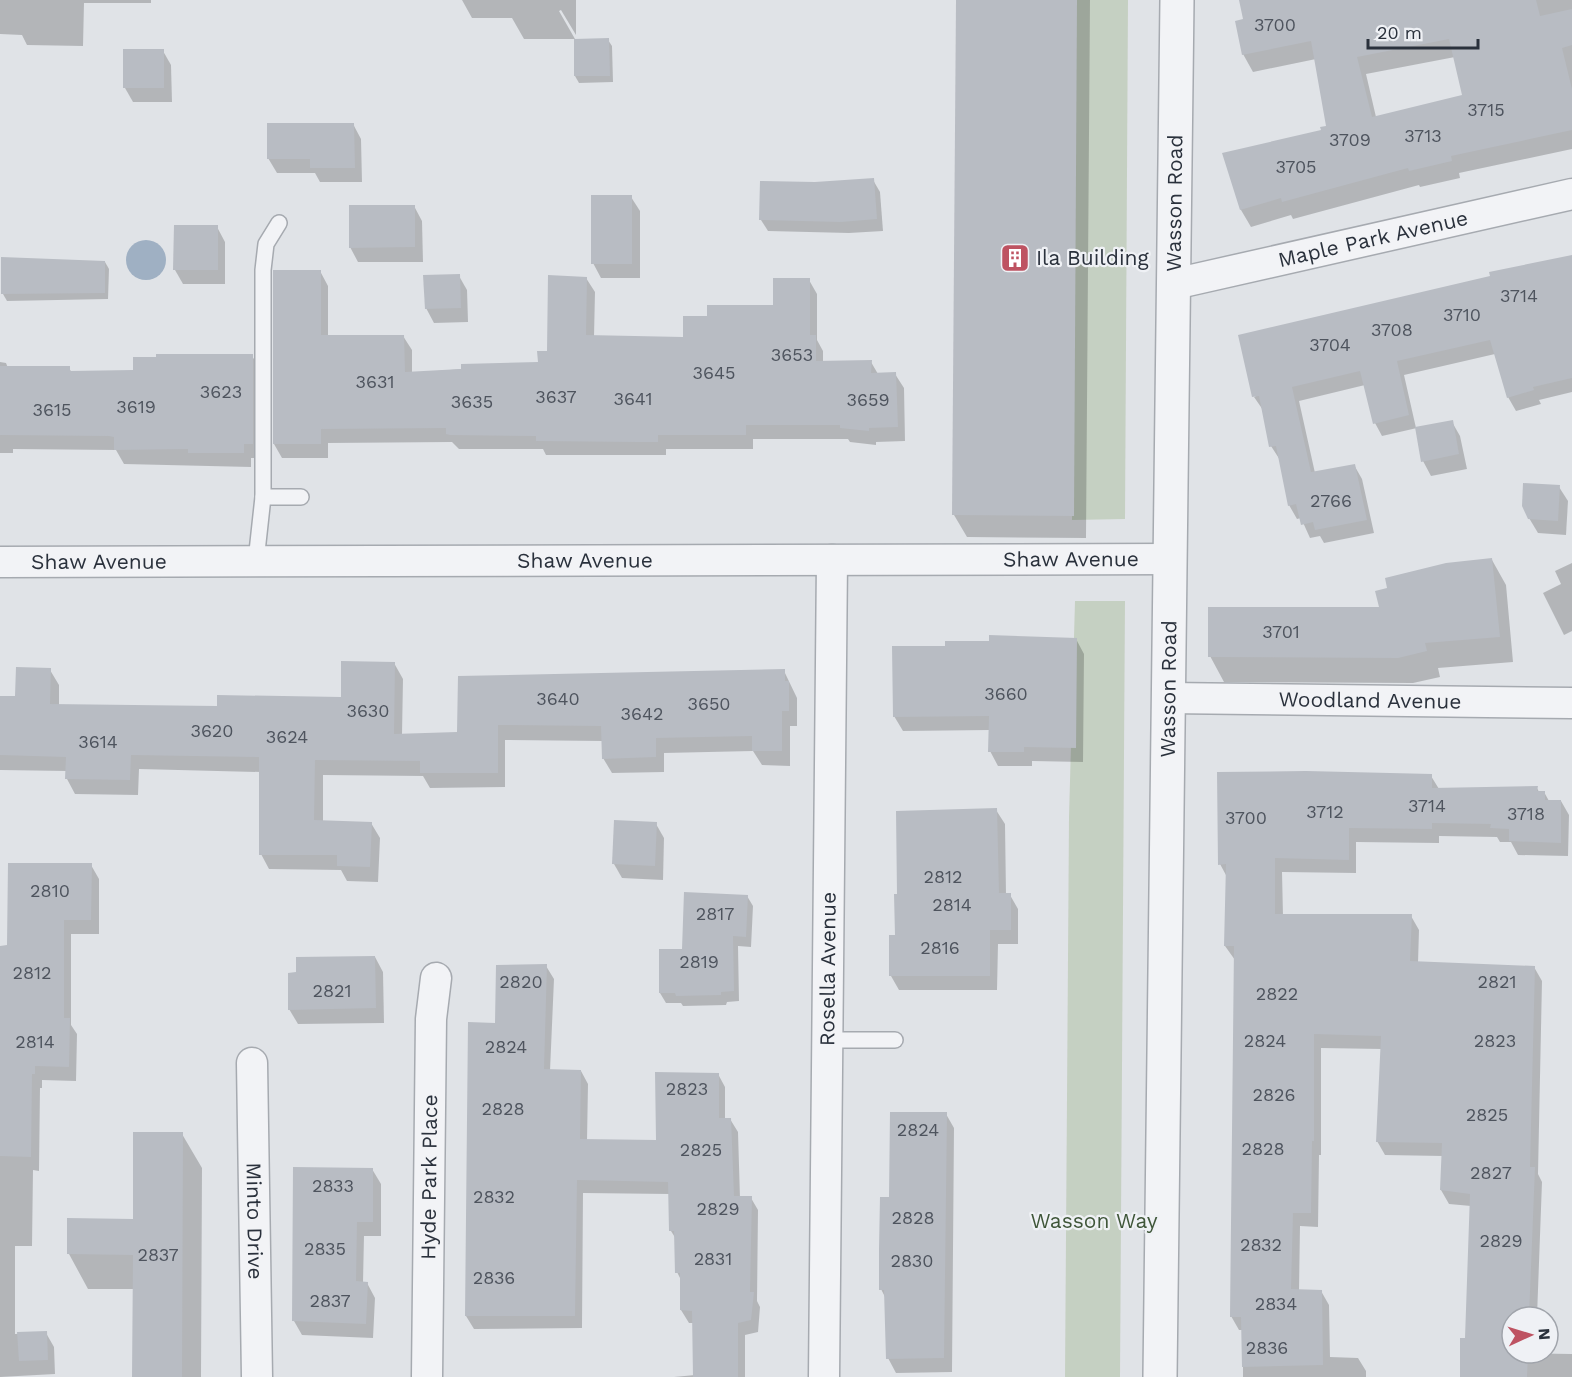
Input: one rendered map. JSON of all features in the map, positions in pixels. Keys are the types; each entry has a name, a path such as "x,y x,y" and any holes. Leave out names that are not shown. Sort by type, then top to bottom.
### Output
{"street":[{"name":"Wasson Road","path":"1160,1377 1177,0"},
{"name":"Maple Park Avenue","path":"1174,284 1572,194"},
{"name":"Shaw Avenue","path":"0,562 1171,559"},
{"name":"Rosella Avenue","path":"824,1377 832,560"},
{"name":"Woodland Avenue","path":"1168,698 1572,703"},
{"name":"Hyde Park Place","path":"427,1377 431,1019 436,978"},
{"name":"Minto Drive","path":"252,1063 257,1377"}],"lane":[{"path":"256,561 263,497 263,270 266,244 279,223"},
{"path":"263,497 301,497"},
{"path":"828,1040 895,1040"}],"green space":[{"path":"1076,0 1128,0 1125,519 1072,520"},
{"name":"Wasson Way","path":"1075,601 1125,601 1120,1377 1065,1377 1069,817"}],"water":[{"path":"146,240 160,246 166,260 160,274 146,280 132,274 126,260 132,246"}],"building":[{"name":"Ila Building","path":"956,0 1077,0 1074,516 952,515"},
{"path":"1239,0 1536,0 1540,16 1572,9 1572,45 1562,48 1572,89 1572,130 1451,156 1452,161 1409,171 1408,168 1282,202 1281,198 1240,210 1222,153 1321,130 1320,127 1326,126 1311,41 1242,55 1235,21 1243,19","holes":["1449,39 1462,95 1372,117 1357,57"]},
{"path":"609,38 610,76 574,76 574,39"},
{"path":"123,49 164,49 164,88 123,88"},
{"path":"267,123 354,123 355,168 310,168 310,159 267,159"},
{"path":"874,178 877,219 841,222 759,220 760,181 815,182"},
{"path":"591,195 632,195 632,264 591,264"},
{"path":"349,205 415,205 415,247 349,248"},
{"path":"174,225 218,225 218,270 173,270"},
{"path":"1572,255 1572,378 1533,387 1534,390 1507,398 1490,340 1397,361 1409,415 1373,424 1360,371 1292,387 1311,472 1355,464 1367,520 1315,530 1313,522 1301,525 1296,504 1288,506 1276,446 1269,447 1259,396 1252,397 1238,335 1490,276 1489,272"},
{"path":"1,257 105,261 105,293 1,294"},
{"path":"273,270 321,270 321,335 404,335 405,372 461,369 461,364 538,362 537,351 547,351 548,275 587,277 586,335 683,337 683,316 707,316 707,305 773,305 773,278 810,278 810,335 816,335 816,361 872,360 871,373 896,372 898,427 869,428 869,431 840,428 840,425 746,425 746,435 658,435 658,442 536,441 536,436 450,435 446,434 446,428 321,429 321,444 273,444"},
{"path":"460,274 461,308 425,309 423,275"},
{"path":"156,354 253,354 253,444 244,444 244,453 188,453 188,449 114,450 114,437 109,436 0,435 0,366 70,366 70,371 133,370 133,357 156,357"},
{"path":"1453,420 1459,454 1421,462 1415,427"},
{"path":"1523,483 1560,485 1558,521 1528,519 1522,506"},
{"path":"1492,558 1500,637 1425,643 1427,651 1398,658 1208,657 1208,607 1379,607 1375,591 1387,588 1385,578 1446,563"},
{"path":"989,635 1077,638 1076,748 1024,747 1024,752 988,752 989,716 893,717 892,646 945,646 945,641 989,641"},
{"path":"341,661 395,662 394,734 457,732 458,676 785,669 785,681 789,681 789,711 782,711 782,751 752,751 752,736 656,738 656,757 602,759 601,726 498,725 498,773 420,773 420,761 315,760 314,820 372,822 370,867 337,866 337,855 259,855 259,757 131,755 130,780 65,779 66,757 0,755 0,696 15,696 16,667 51,668 50,704 217,706 217,695 341,697"},
{"path":"1306,771 1432,774 1432,788 1538,786 1537,791 1545,791 1545,800 1561,800 1561,843 1509,841 1509,829 1490,828 1491,824 1432,823 1432,829 1349,828 1349,860 1275,858 1275,914 1412,914 1410,961 1535,966 1530,1167 1535,1167 1529,1305 1500,1305 1500,1365 1528,1365 1527,1377 1460,1377 1460,1338 1465,1338 1470,1194 1440,1190 1442,1143 1376,1142 1381,1036 1314,1034 1311,1213 1293,1213 1291,1289 1322,1290 1323,1365 1242,1367 1241,1317 1230,1317 1234,946 1224,946 1226,864 1218,865 1217,772"},
{"path":"997,808 999,893 1011,893 1011,930 990,930 990,976 889,976 889,935 895,935 894,894 897,894 896,811"},
{"path":"614,820 657,822 655,866 612,864"},
{"path":"8,863 92,863 91,920 64,920 64,1018 70,1018 69,1067 35,1066 35,1074 32,1074 31,1157 0,1156 0,946 7,945"},
{"path":"684,892 748,895 746,937 733,936 734,991 721,992 721,995 676,996 675,993 659,993 659,949 682,949"},
{"path":"375,956 376,1008 288,1010 288,973 296,972 296,957"},
{"path":"547,964 544,1069 581,1070 580,1139 656,1140 655,1072 719,1073 719,1118 731,1118 734,1196 752,1196 750,1292 754,1292 751,1320 738,1323 738,1377 693,1377 692,1311 680,1310 680,1273 675,1273 674,1231 669,1231 668,1182 577,1180 575,1316 465,1316 468,1022 495,1023 496,965"},
{"path":"890,1112 947,1112 944,1358 886,1359 884,1290 879,1290 879,1249 880,1197 889,1197"},
{"path":"133,1132 183,1132 182,1377 132,1377 133,1255 67,1254 67,1218 133,1219"},
{"path":"293,1167 373,1168 373,1222 357,1222 356,1281 368,1282 366,1324 292,1321"},
{"path":"47,1331 48,1360 19,1361 17,1332"}],"place":[{"name":"Ila Building","path":"1015,258"}]}
